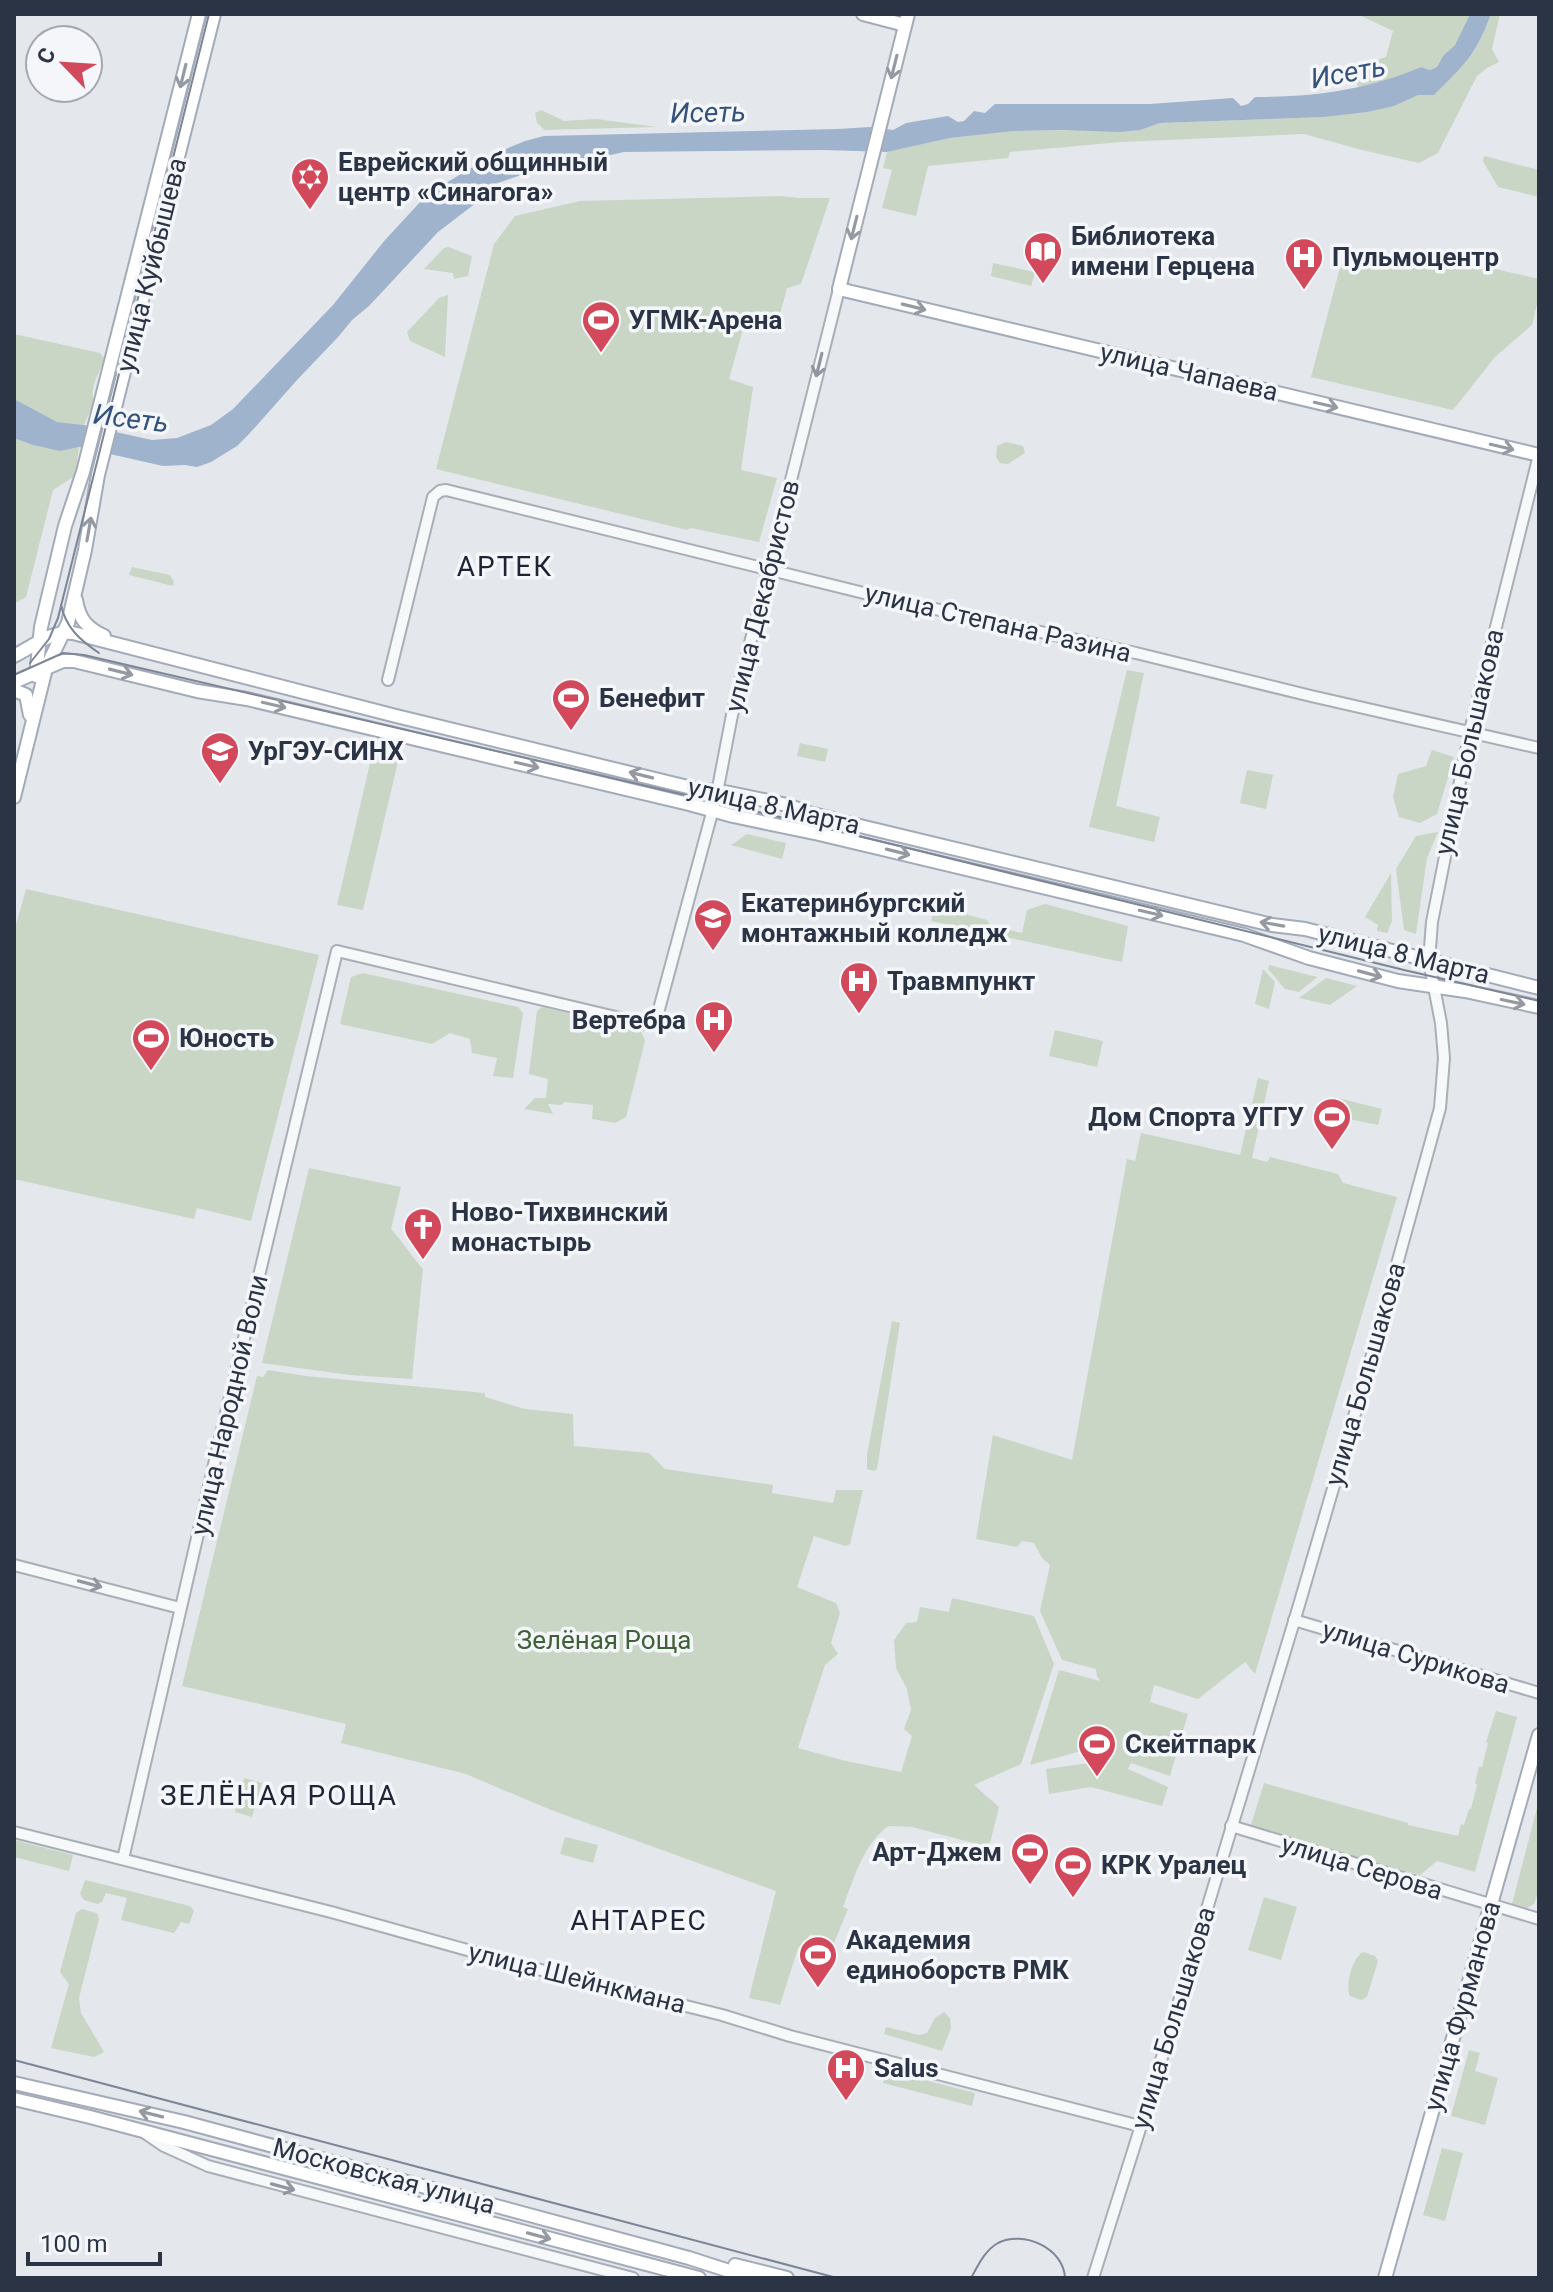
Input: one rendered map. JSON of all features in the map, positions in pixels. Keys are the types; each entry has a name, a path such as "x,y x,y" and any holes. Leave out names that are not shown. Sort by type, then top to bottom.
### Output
{"main road":[{"name":"улица Куйбышева","path":"14,797 38,699 41,670 38,644 56,563 83,472 199,14"},
{"name":"улица Куйбышева","path":"41,670 65,632 98,475 214,14"},
{"path":"863,14 907,20"},
{"name":"улица Декабристов","path":"839,289 907,20"},
{"name":"улица Чапаева","path":"839,289 1539,455"},
{"path":"109,368 124,372"},
{"path":"14,653 33,631 46,581 56,563"},
{"path":"80,570 76,600 84,623 93,631 124,641 133,648"},
{"path":"14,653 65,632"},
{"name":"улица 8 Марта","path":"65,632 696,789 787,805 860,826 1272,925 1305,929 1539,988"},
{"name":"улица 8 Марта","path":"14,682 63,661 80,662 1244,935 1309,958 1398,981 1539,1007"},
{"path":"29,733 54,673 62,667 80,662"},
{"path":"14,690 23,693 28,700 29,733"},
{"name":"улица Фурманова","path":"1385,2278 1539,1735"},
{"name":"Московская улица","path":"14,2083 227,2134 689,2258 751,2278"},
{"path":"58,2109 62,2093"},
{"name":"Московская улица","path":"14,2099 699,2278"},
{"path":"689,2258 710,2259 787,2278"}],"street":[{"name":"улица Декабристов","path":"337,951 655,1024 718,791 732,715 839,289"},
{"name":"улица Большакова","path":"1093,2278 1294,1620 1440,1108 1444,1058 1429,961 1437,887 1470,731 1539,455"},
{"name":"улица Степана Разина","path":"388,680 433,497 446,490 767,570 1539,748"},
{"name":"улица Народной Воли","path":"123,1859 337,951"},
{"path":"14,1565 180,1608"},
{"name":"улица Сурикова","path":"1294,1620 1539,1693"},
{"name":"улица Серова","path":"1231,1826 1539,1919"},
{"name":"улица Шейнкмана","path":"14,1832 331,1912 521,1965 1140,2126"},
{"name":"Московская улица","path":"140,2130 164,2146 208,2166 633,2278"}],"green space":[{"path":"1357,14 1470,14 1455,45 1437,67 1430,70 1421,67 1396,78 1359,87 1347,69 1386,57 1393,31"},
{"path":"1491,14 1500,14 1492,49 1499,62 1477,76 1438,153 1419,163 1304,134 1121,142 1010,152 1008,158 928,166 916,216 882,208 892,170 883,168 887,152 950,138 1014,131 1140,129 1160,123 1324,117 1394,106 1418,94 1433,95 1468,59"},
{"path":"541,110 564,121 596,119 656,127 545,130 537,123 535,113"},
{"path":"1484,156 1539,170 1539,197 1498,187 1483,161"},
{"name":"УГМК-Арена","path":"781,196 830,198 801,284 787,288 776,329 745,322 729,379 753,387 741,470 777,478 759,542 691,528 687,530 436,469 494,244 515,216 580,201"},
{"path":"448,247 472,256 468,276 454,279 453,273 424,269"},
{"path":"1343,256 1443,257 1539,279 1539,296 1532,325 1495,357 1453,410 1311,377"},
{"path":"993,263 1035,272 1031,286 991,276"},
{"path":"448,295 445,357 410,341 407,332 439,298"},
{"path":"14,334 100,353 104,358 94,385 94,402 84,425 57,422 14,399"},
{"path":"14,438 46,448 79,447 75,476 53,490 26,597 14,604"},
{"path":"1006,442 1023,446 1025,453 1008,464 1000,463 996,457 997,446"},
{"path":"132,567 170,575 173,586 129,575"},
{"path":"1127,670 1144,673 1116,806 1160,817 1154,842 1089,827"},
{"path":"375,742 401,749 363,910 337,905"},
{"path":"800,743 828,749 825,762 797,756"},
{"path":"1432,750 1454,757 1437,814 1420,823 1399,817 1393,797 1398,774 1426,766"},
{"path":"1247,770 1273,775 1266,809 1240,803"},
{"path":"1438,832 1427,858 1416,934 1404,930 1396,869 1416,836"},
{"path":"747,834 786,843 782,859 731,845"},
{"path":"1391,873 1392,921 1387,933 1377,931 1378,925 1365,917"},
{"name":"Юность","path":"26,889 319,955 251,1221 197,1208 194,1219 14,1179 14,932"},
{"path":"936,898 965,905 968,915 987,920 990,925 1022,933 1027,910 1045,904 1128,926 1122,962 931,921"},
{"path":"1269,965 1317,977 1299,992 1285,989 1268,969"},
{"path":"1263,969 1275,982 1269,1009 1255,1004"},
{"path":"363,973 518,1007 523,1013 513,1078 493,1076 497,1058 472,1053 470,1039 450,1033 432,1044 340,1024 351,977"},
{"path":"1326,978 1357,986 1330,1005 1299,998"},
{"path":"542,1007 641,1031 645,1041 626,1117 615,1123 592,1119 593,1105 565,1102 561,1105 548,1104 553,1114 524,1109 535,1098 546,1098 548,1079 529,1074 537,1011"},
{"path":"1055,1030 1103,1041 1097,1067 1049,1056"},
{"path":"1258,1078 1269,1081 1252,1158 1267,1162 1270,1157 1338,1174 1343,1183 1397,1197 1255,1674 1245,1662 1198,1699 1154,1685 1150,1702 1188,1714 1170,1776 1131,1763 1128,1769 1168,1787 1162,1806 1091,1787 1049,1794 1046,1769 1089,1763 1084,1761 1085,1750 1030,1765 1059,1670 1100,1681 1096,1669 1062,1660 1040,1611 1050,1565 1034,1543 1022,1541 1017,1547 976,1539 993,1435 1072,1460 1127,1159 1135,1161 1141,1133 1240,1155"},
{"path":"1334,1097 1382,1109 1378,1125 1329,1115"},
{"path":"309,1168 401,1187 391,1229 423,1269 412,1379 350,1375 262,1363"},
{"path":"892,1321 900,1323 877,1469 874,1471 867,1469 867,1455"},
{"name":"Зелёная Роща","path":"268,1370 485,1393 485,1397 525,1409 573,1414 574,1446 649,1453 665,1469 773,1485 772,1493 833,1503 836,1490 863,1490 850,1544 845,1546 814,1536 797,1587 836,1603 840,1613 831,1643 838,1654 825,1665 798,1748 901,1772 912,1736 904,1729 911,1710 907,1689 896,1668 894,1640 906,1623 917,1622 920,1607 949,1612 952,1598 1034,1616 1054,1664 1021,1764 974,1785 999,1807 989,1847 912,1827 888,1826 872,1843 860,1863 843,1907 848,1909 834,1943 811,1934 798,1948 780,2005 749,1998 776,1891 551,1810 466,1774 341,1743 346,1724 182,1686 257,1376 263,1377"},
{"path":"1496,1711 1517,1717 1475,1872 1437,1861 1420,1875 1250,1828 1264,1783 1408,1825 1458,1836 1461,1824 1464,1825 1471,1809 1479,1767 1482,1767"},
{"path":"244,1778 262,1783 252,1817 235,1812"},
{"path":"1539,1800 1539,1890 1534,1904 1527,1908 1512,1904"},
{"path":"565,1837 598,1845 593,1863 560,1854"},
{"path":"14,1840 73,1855 69,1871 14,1857"},
{"path":"85,1880 190,1906 194,1911 189,1924 181,1922 174,1933 121,1920 127,1898 106,1893 102,1902 97,1904 84,1900 80,1894"},
{"path":"1264,1897 1297,1907 1281,1960 1248,1950"},
{"path":"82,1909 97,1913 99,1919 79,1998 81,2013 104,2052 94,2057 51,2048 69,1984 60,1972 76,1913"},
{"path":"1363,1952 1375,1956 1378,1961 1367,1997 1361,2000 1350,1996 1348,1985 1350,1972"},
{"path":"944,2012 950,2018 951,2028 942,2051 884,2034 886,2027 919,2035 927,2033 935,2018"},
{"path":"1469,2050 1480,2053 1475,2071 1498,2078 1485,2125 1451,2116"},
{"path":"886,2070 975,2093 972,2106 883,2083"},
{"path":"1442,2148 1463,2153 1445,2221 1423,2215"}],"water":[{"path":"1470,14 1491,14 1468,59 1434,95 1418,95 1394,106 1367,112 1324,117 1160,123 1140,130 1119,132 1014,131 950,138 887,152 624,152 524,174 498,183 491,197 476,203 438,232 352,320 249,434 237,446 211,462 197,467 163,466 79,447 60,451 14,438 14,399 57,422 152,440 177,438 211,425 233,409 333,305 422,200 496,153 525,141 544,136 870,127 893,130 906,123 948,116 958,122 964,121 974,111 985,113 995,104 1150,104 1233,98 1241,106 1255,97 1340,91 1421,67 1430,70 1437,67 1455,45"}],"tram line":[{"path":"30,663 49,639 58,618 209,14"},
{"path":"61,605 75,633 99,653"},
{"path":"14,675 63,653 84,655 814,825 1539,1001"},
{"path":"14,2060 837,2278"},
{"path":"971,2278 993,2246 1019,2239 1030,2240 1050,2250 1063,2267 1065,2278"}],"place":[{"name":"Еврейский общинный центр «Синагога»","path":"310,211"},
{"name":"Библиотека имени Герцена","path":"1043,285"},
{"name":"Пульмоцентр","path":"1304,291"},
{"name":"УГМК-Арена","path":"601,354"},
{"name":"Бенефит","path":"571,732"},
{"name":"УрГЭУ-СИНХ","path":"220,785"},
{"name":"Екатеринбургский монтажный колледж","path":"713,952"},
{"name":"Травмпункт","path":"859,1015"},
{"name":"Вертебра","path":"714,1054"},
{"name":"Юность","path":"151,1072"},
{"name":"Дом Спорта УГГУ","path":"1332,1151"},
{"name":"Ново-Тихвинский монастырь","path":"423,1261"},
{"name":"Скейтпарк","path":"1097,1778"},
{"name":"Арт-Джем","path":"1030,1886"},
{"name":"КРК Уралец","path":"1073,1899"},
{"name":"Академия единоборств РМК","path":"818,1989"},
{"name":"Salus","path":"846,2102"}],"district":[{"name":"АРТЕК","path":"505,566"},
{"name":"ЗЕЛЁНАЯ РОЩА","path":"279,1795"},
{"name":"АНТАРЕС","path":"639,1920"}],"water label":[{"name":"Исеть","path":"1348,72"},
{"name":"Исеть","path":"708,112"},
{"name":"Исеть","path":"131,418"}]}
